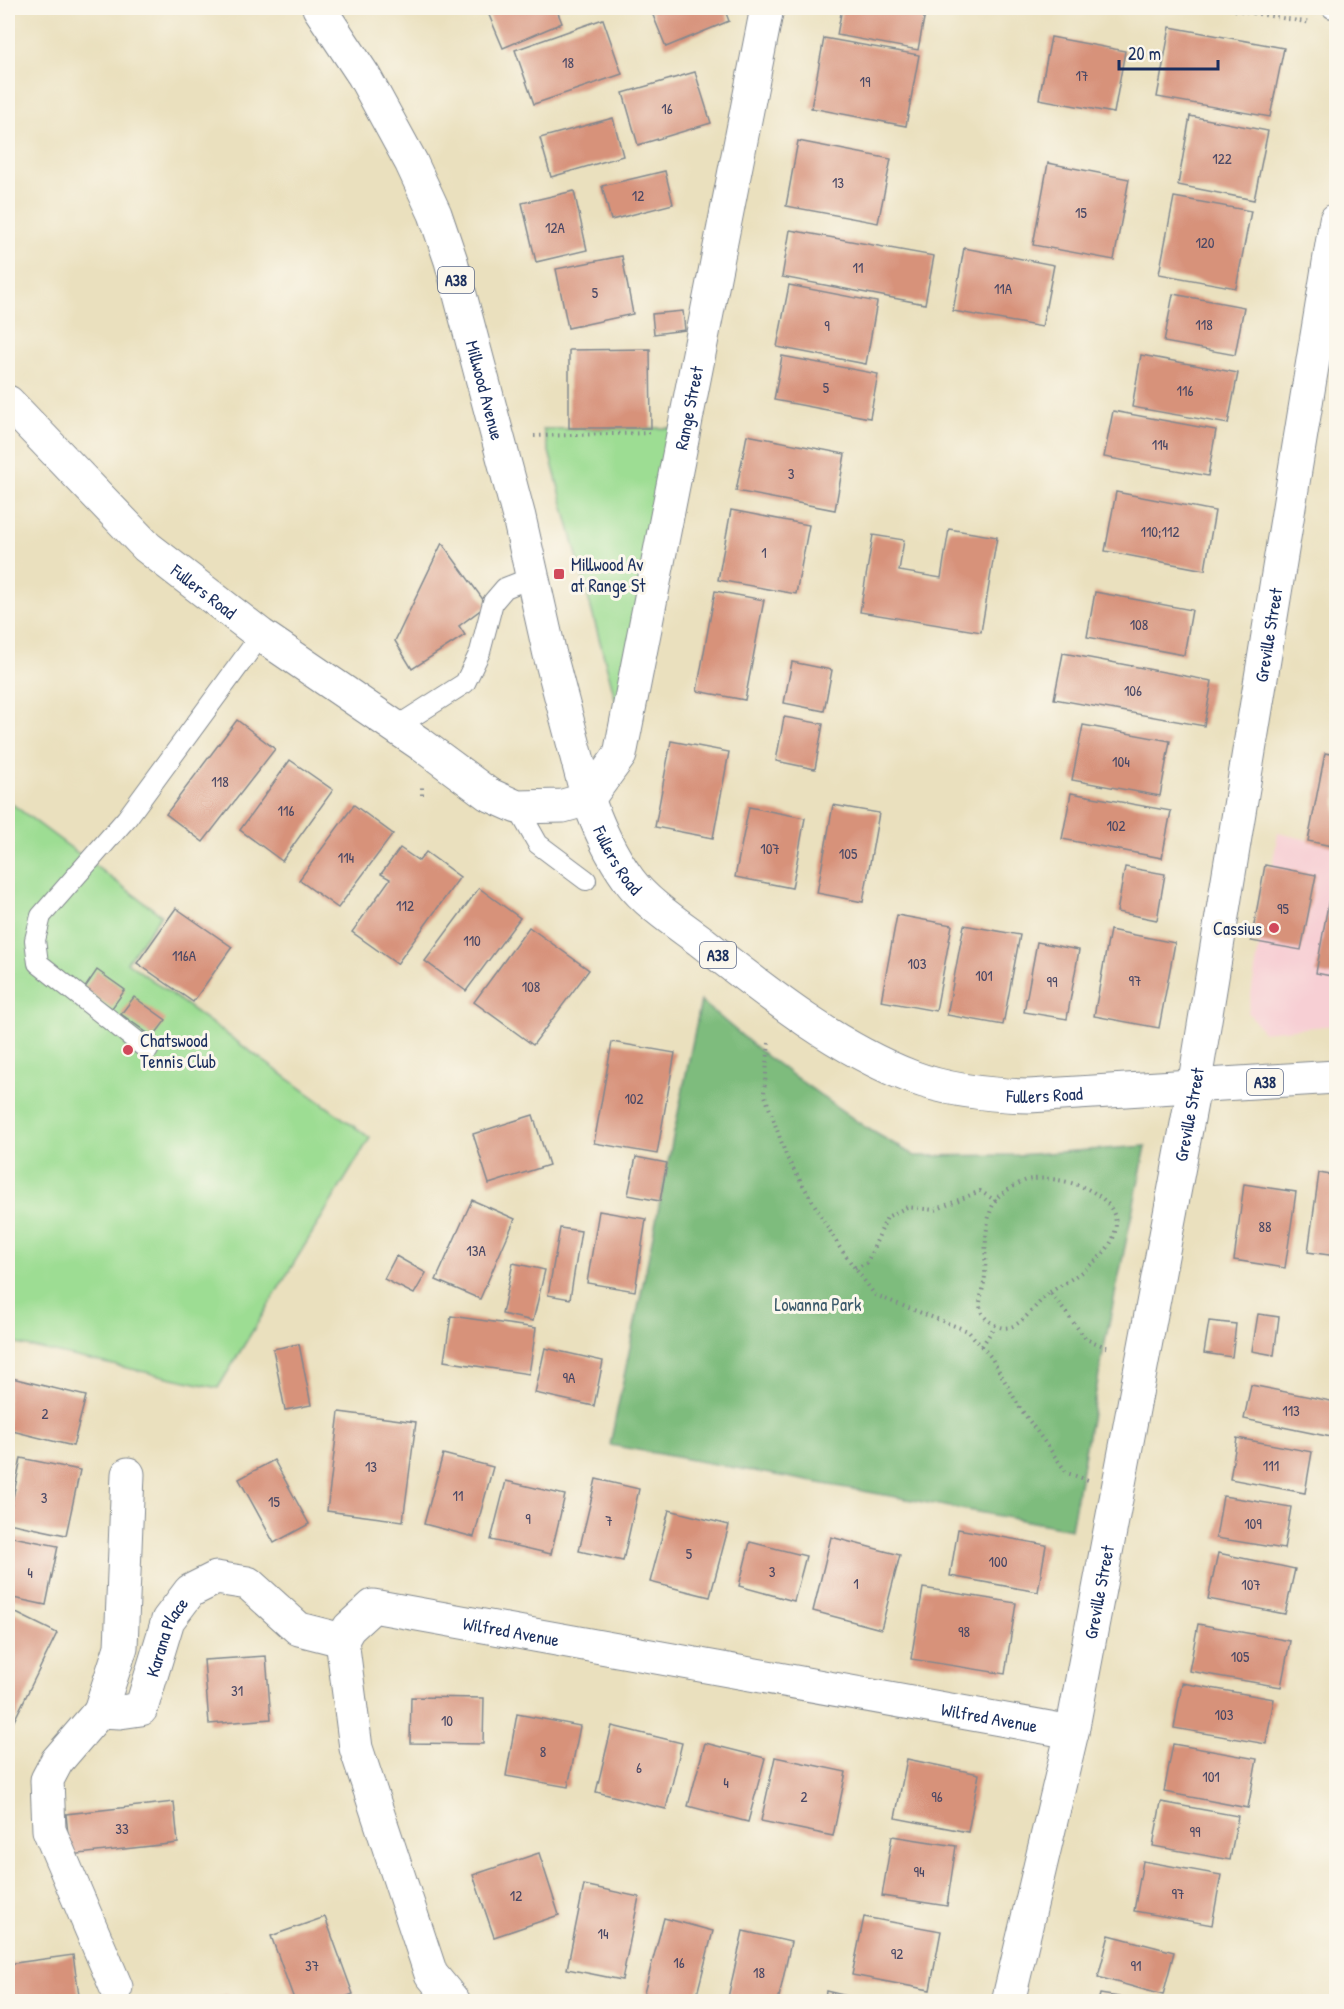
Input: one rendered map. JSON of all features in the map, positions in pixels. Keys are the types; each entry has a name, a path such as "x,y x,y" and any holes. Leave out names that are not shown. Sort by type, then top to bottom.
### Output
{"street":[{"name":"Millwood Avenue","path":"319,8 388,118 435,214 451,261 588,799"},
{"name":"Range Street","path":"588,799 620,755 767,8"},
{"name":"Greville Street","path":"1008,2001 1072,1732 1194,1087 1336,220"},
{"name":"Fullers Road","path":"8,402 147,547 261,635 396,727 488,794 517,807 563,806 588,799 606,845 630,881 645,895 746,975 841,1041 892,1069 934,1084 1003,1095 1029,1096 1336,1077"},
{"path":"116,1987 49,1830 46,1780 57,1761 99,1711 121,1647 128,1474"},
{"name":"Karana Place","path":"99,1711 120,1712 141,1709 168,1620 190,1591 216,1578 248,1583 299,1629 342,1640"},
{"name":"Wilfred Avenue","path":"342,1640 349,1628 373,1606 1072,1732"},
{"path":"342,1640 356,1748 369,1791 431,1974 454,2001"}],"lane":[{"path":"396,727 465,683 480,652 493,602 505,588 533,577"},
{"path":"148,1050 38,963 35,940 41,916 127,818 261,635"},
{"path":"517,807 538,844 586,880"}],"path":[{"path":"1223,8 1318,24"},
{"path":"534,436 684,433"},
{"path":"769,1043 764,1093 787,1158 840,1248 875,1295 968,1331 991,1357 1020,1408 1066,1473 1119,1487"},
{"path":"1052,1179 1093,1191 1116,1217 1115,1234 1099,1257 1082,1273 1050,1292 1013,1326 999,1328 995,1326 983,1318 979,1307 985,1278 985,1241 992,1207 999,1196 1026,1180 1052,1179"},
{"path":"855,1268 867,1263 887,1217 907,1207 935,1210 980,1191 996,1201"},
{"path":"1050,1292 1086,1339 1142,1361"},
{"path":"982,1346 995,1326"}],"shaded area":[{"path":"1278,833 1336,846 1336,1025 1263,1032 1248,1012"}],"green space":[{"path":"671,428 618,709 543,429"},
{"name":"Chatswood Tennis Club","path":"8,801 161,915 127,962 370,1138 218,1388 8,1342"},
{"name":"Lowanna Park","path":"701,1001 766,1056 865,1127 915,1156 1017,1155 1146,1146 1104,1347 1071,1529 610,1445"}],"building":[{"path":"486,8 556,8 562,23 503,48"},
{"path":"650,8 724,8 729,21 666,47"},
{"path":"842,8 926,8 918,50 837,35"},
{"path":"603,19 622,74 534,104 515,50"},
{"path":"1170,27 1284,48 1270,117 1157,97"},
{"path":"1051,37 1125,51 1114,113 1039,99"},
{"path":"824,38 919,55 906,126 811,108"},
{"path":"695,72 711,123 638,145 623,93"},
{"path":"1190,116 1268,131 1254,200 1178,185"},
{"path":"613,118 623,156 551,177 540,138"},
{"path":"798,141 891,159 878,223 786,206"},
{"path":"1048,163 1129,179 1114,260 1033,245"},
{"path":"665,171 673,204 611,220 602,186"},
{"path":"574,191 587,250 536,262 522,203"},
{"path":"1174,197 1251,211 1236,288 1159,274"},
{"path":"790,230 934,256 925,304 782,277"},
{"path":"964,248 1054,265 1042,327 953,311"},
{"path":"622,256 633,314 568,328 556,269"},
{"path":"789,285 877,302 866,364 777,347"},
{"path":"1173,294 1244,307 1235,355 1164,342"},
{"path":"683,311 685,330 654,334 652,314"},
{"path":"650,349 651,428 569,428 569,350"},
{"path":"1141,355 1238,373 1228,424 1132,407"},
{"path":"782,356 878,374 870,418 774,400"},
{"path":"1113,411 1216,430 1208,476 1104,457"},
{"path":"747,435 845,454 835,510 736,491"},
{"path":"1116,492 1215,511 1205,570 1105,551"},
{"path":"731,510 809,525 796,594 718,580"},
{"path":"949,529 997,537 981,632 860,612 873,535 904,540 899,571 941,578"},
{"path":"442,543 487,605 459,626 465,635 412,669 395,641"},
{"path":"715,591 764,600 745,700 697,691"},
{"path":"1095,592 1192,610 1184,655 1087,637"},
{"path":"1063,653 1212,681 1204,726 1054,699"},
{"path":"792,662 832,670 824,711 784,703"},
{"path":"784,717 823,724 815,769 776,761"},
{"path":"237,720 275,749 203,842 166,814"},
{"path":"1083,725 1170,741 1160,796 1072,780"},
{"path":"671,741 729,752 713,838 655,827"},
{"path":"1325,753 1336,755 1336,847 1308,841"},
{"path":"290,760 333,790 282,861 240,830"},
{"path":"1071,793 1171,811 1162,858 1062,839"},
{"path":"354,805 393,834 338,908 299,880"},
{"path":"833,805 879,813 863,902 817,893"},
{"path":"749,807 805,818 792,888 735,877"},
{"path":"400,848 419,861 426,852 460,877 397,964 352,932 390,879 381,874"},
{"path":"1265,865 1316,875 1301,950 1251,941"},
{"path":"1125,867 1165,874 1157,920 1117,912"},
{"path":"479,888 520,918 466,991 425,961"},
{"path":"1329,899 1336,901 1336,977 1316,973"},
{"path":"176,908 232,947 193,1002 137,963"},
{"path":"897,915 952,925 936,1011 881,1001"},
{"path":"964,925 1020,935 1003,1025 947,1015"},
{"path":"529,927 589,970 533,1045 474,1002"},
{"path":"1110,930 1175,943 1159,1028 1094,1016"},
{"path":"1037,942 1079,950 1067,1019 1024,1012"},
{"path":"97,970 125,990 112,1008 84,989"},
{"path":"134,997 166,1020 153,1037 121,1014"},
{"path":"612,1042 675,1053 657,1154 594,1143"},
{"path":"533,1115 549,1165 489,1184 473,1134"},
{"path":"636,1157 667,1163 660,1201 628,1195"},
{"path":"1319,1173 1336,1176 1336,1256 1308,1252"},
{"path":"1244,1184 1296,1192 1285,1268 1234,1260"},
{"path":"472,1200 515,1219 480,1299 436,1280"},
{"path":"599,1211 646,1219 635,1291 587,1283"},
{"path":"560,1228 581,1231 570,1299 548,1295"},
{"path":"396,1256 426,1273 414,1294 384,1279"},
{"path":"513,1263 545,1270 533,1321 502,1314"},
{"path":"1258,1314 1279,1317 1274,1355 1252,1351"},
{"path":"451,1316 536,1328 529,1374 444,1361"},
{"path":"1209,1321 1236,1324 1232,1357 1204,1353"},
{"path":"299,1344 311,1405 285,1410 273,1349"},
{"path":"545,1348 603,1361 594,1406 535,1393"},
{"path":"8,1377 86,1396 73,1446 8,1430"},
{"path":"1251,1385 1336,1402 1336,1438 1244,1419"},
{"path":"339,1412 416,1422 403,1521 327,1511"},
{"path":"1237,1438 1312,1452 1305,1493 1230,1479"},
{"path":"443,1454 493,1467 474,1537 424,1524"},
{"path":"21,1458 80,1470 66,1535 8,1523"},
{"path":"274,1460 309,1524 274,1543 239,1479"},
{"path":"596,1479 639,1489 623,1561 579,1551"},
{"path":"506,1481 565,1495 551,1554 491,1540"},
{"path":"1223,1496 1291,1507 1284,1549 1216,1538"},
{"path":"669,1510 729,1525 710,1597 650,1582"},
{"path":"958,1529 1046,1545 1038,1592 950,1576"},
{"path":"8,1536 58,1546 46,1605 8,1597"},
{"path":"831,1537 900,1555 881,1629 813,1611"},
{"path":"750,1542 806,1556 794,1601 739,1586"},
{"path":"1218,1553 1295,1569 1285,1614 1208,1599"},
{"path":"923,1588 1016,1603 1005,1674 911,1659"},
{"path":"8,1609 57,1633 10,1729 8,1728"},
{"path":"1198,1624 1290,1641 1281,1687 1189,1671"},
{"path":"266,1656 271,1719 209,1724 204,1660"},
{"path":"1182,1683 1274,1699 1266,1744 1174,1728"},
{"path":"411,1697 484,1698 483,1744 410,1743"},
{"path":"517,1714 580,1726 568,1787 506,1776"},
{"path":"612,1726 682,1743 666,1809 596,1792"},
{"path":"705,1743 765,1758 748,1822 688,1806"},
{"path":"1173,1744 1257,1759 1248,1808 1164,1792"},
{"path":"775,1757 846,1772 833,1836 761,1821"},
{"path":"907,1759 979,1774 968,1832 895,1818"},
{"path":"174,1802 178,1843 70,1855 66,1814"},
{"path":"1161,1802 1238,1816 1230,1860 1153,1846"},
{"path":"892,1836 956,1846 947,1906 882,1896"},
{"path":"539,1853 559,1915 494,1937 473,1875"},
{"path":"1143,1861 1221,1875 1212,1925 1134,1911"},
{"path":"584,1885 639,1897 622,1980 567,1969"},
{"path":"325,1917 353,1994 333,2002 295,2002 271,1936"},
{"path":"864,1917 941,1931 930,1990 852,1975"},
{"path":"664,1918 713,1931 695,2002 677,2002 644,1993"},
{"path":"743,1931 791,1942 778,2002 727,2002"},
{"path":"1109,1935 1174,1952 1163,1995 1098,1977"},
{"path":"73,1955 80,2002 8,2002 8,1964"},
{"path":"826,1991 869,2001 869,2002 824,2002"},
{"path":"227,1994 231,2002 208,2002 208,2001"},
{"path":"1100,1994 1137,2000 1137,2002 1098,2002"}],"place":[{"name":"Millwood Av at Range St","path":"559,574"},
{"name":"Cassius","path":"1274,928"},
{"name":"Chatswood Tennis Club","path":"128,1050"}]}
